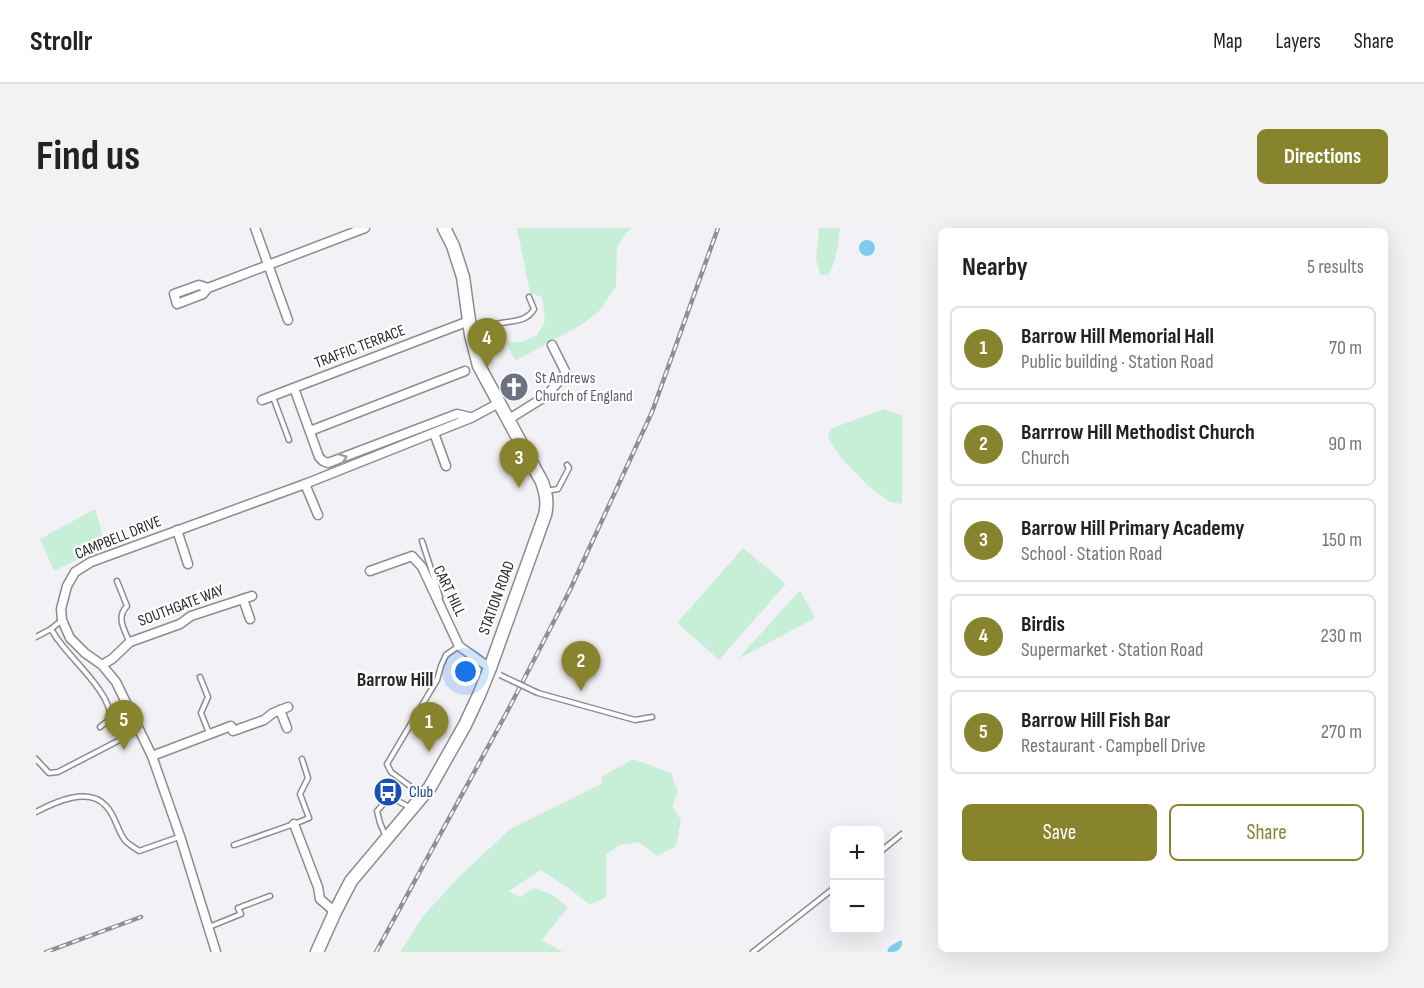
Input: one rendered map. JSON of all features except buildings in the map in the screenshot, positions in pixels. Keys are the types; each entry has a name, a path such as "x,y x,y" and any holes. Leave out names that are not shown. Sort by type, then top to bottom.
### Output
{"street":[{"path":"255,228 288,320"},
{"path":"208,288 268,266 346,232 365,228"},
{"path":"444,228 453,246 463,277 471,335 479,366 535,467 546,492"},
{"name":"TRAFFIC TERRACE","path":"262,400 469,321"},
{"path":"509,419 546,396 566,374 552,345"},
{"path":"310,431 465,371"},
{"path":"294,388 319,457 328,463 457,414 471,418"},
{"name":"CAMPBELL DRIVE","path":"62,620 61,609 66,586 75,572 91,562 305,484 471,418 499,403"},
{"path":"434,433 446,466"},
{"path":"305,484 318,515"},
{"name":"STATION ROAD","path":"317,952 351,880 430,787 495,671 545,514 546,492"},
{"path":"177,530 188,564"},
{"name":"CART HILL","path":"370,571 412,556 422,567 459,646 495,671"},
{"name":"SOUTHGATE WAY","path":"102,665 130,642 180,624 191,616 247,597 250,619"},
{"path":"62,620 70,638 102,665 116,682 152,756 216,952"},
{"path":"152,756 231,726 233,731 264,720 284,709 287,728"},
{"path":"294,824 318,887 320,899 335,912"}],"lane":[{"path":"471,335 493,324 522,320 530,315 534,309 529,297"},
{"path":"273,396 289,440"},
{"path":"546,492 558,489 568,468 567,465"},
{"path":"422,541 448,623"},
{"path":"117,580 127,606 122,611 121,621 130,642"},
{"path":"36,637 62,620"},
{"path":"51,629 59,642 88,674 105,701 111,714 110,719 99,727"},
{"path":"423,795 391,772 387,764 437,680 446,655 459,646"},
{"path":"495,671 538,693 635,720 652,717"},
{"path":"200,677 208,697 201,712 209,734"},
{"path":"36,759 49,773 58,772 139,729"},
{"path":"234,845 309,818 300,794 308,778 302,759"},
{"path":"36,812 67,799 84,796 99,799 107,806 125,841 139,851 180,836"},
{"path":"386,837 378,811 387,800 398,801 412,808"},
{"path":"884,848 902,834"},
{"path":"753,952 830,891"},
{"path":"208,928 241,914 238,908 270,896"}],"green space":[{"path":"517,228 632,228 617,248 616,287 599,311 581,325 515,361 506,342 522,342 537,335 545,321 542,297 530,293"},
{"path":"819,228 840,228 835,258 828,275 820,275 816,259"},
{"path":"883,409 902,415 902,504 890,502 868,486 844,461 828,439 830,429"},
{"path":"95,509 106,546 54,571 40,539"},
{"path":"743,548 786,584 719,660 677,623"},
{"path":"800,590 815,618 738,659"},
{"path":"633,759 671,773 678,792 672,806 681,820 676,846 657,856 639,842 619,845 606,855 606,897 590,905 541,870 509,891 520,897 534,888 551,894 568,907 542,940 563,952 400,952 423,916 459,877 510,829 603,783 601,777"}],"water":[{"path":"864,240 870,240 875,248 873,254 864,256 859,251 859,245"}],"waterway":[{"path":"895,952 902,948"}],"railway":[{"path":"376,952 507,712 569,592 652,412 718,228"},
{"path":"46,952 141,917"}],"place":[{"name":"Birdis","path":"487,368"},
{"name":"St Andrews Church of England","path":"514,387"},
{"name":"Barrow Hill Primary Academy","path":"519,488"},
{"name":"Barrrow Hill Methodist Church","path":"581,691"},
{"name":"Barrow Hill Fish Bar","path":"124,750"},
{"name":"Barrow Hill Memorial Hall","path":"429,752"},
{"name":"Club","path":"388,792"}],"district":[{"name":"Barrow Hill","path":"395,680"}]}
